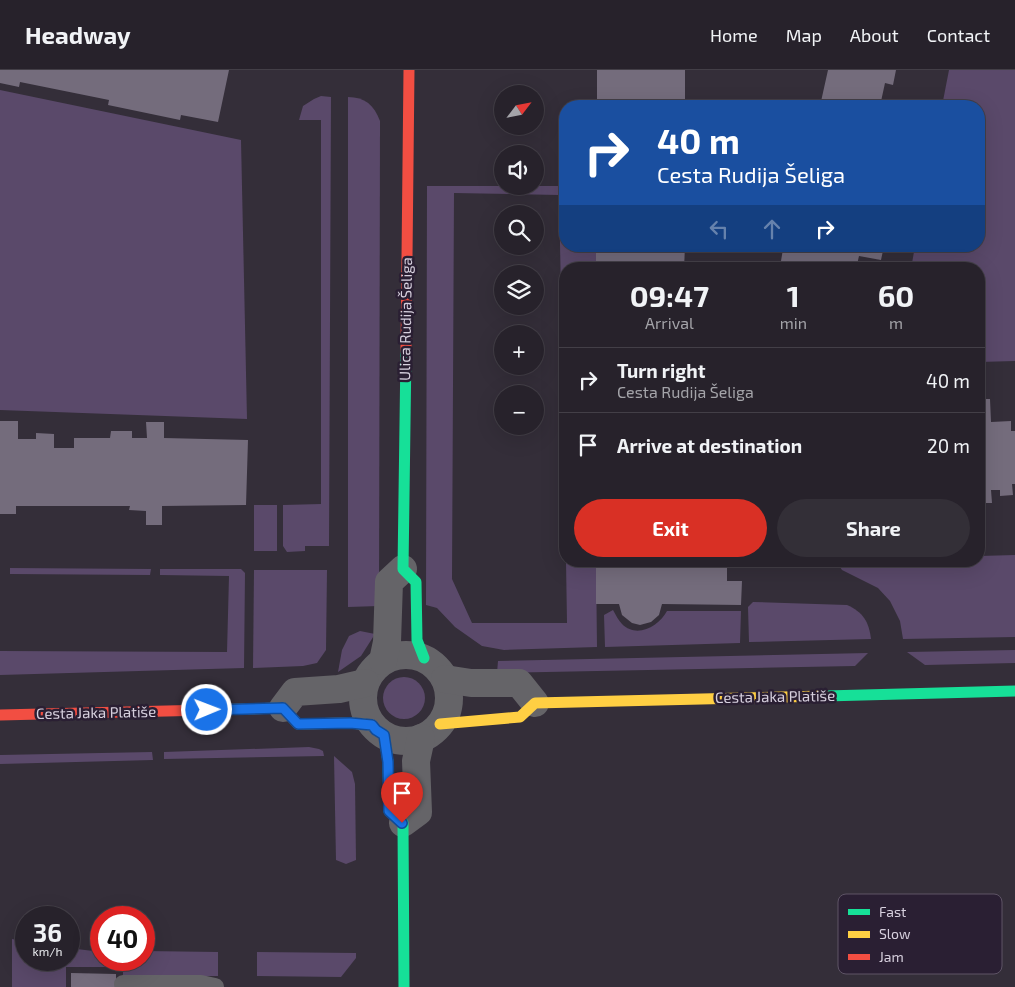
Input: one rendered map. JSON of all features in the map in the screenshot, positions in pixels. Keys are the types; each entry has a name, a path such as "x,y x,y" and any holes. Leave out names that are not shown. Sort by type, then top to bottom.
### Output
{"street":[{"name":"Ulica Rudija Šeliga","path":"403,569 409,70"},
{"path":"382,661 387,642 389,582 403,569 416,582 418,640 424,658"},
{"path":"404,654 424,658 438,668 445,679 449,691 449,703 445,716 430,731 416,740 402,741 388,738 367,719 362,705 362,690 368,676 377,665 389,657 404,654"},
{"path":"430,731 520,717 535,703 519,683 485,683 445,679"},
{"path":"365,683 339,689 295,692 283,708 298,724 350,723 378,730"},
{"name":"Cesta Jaka Platiše","path":"535,703 1015,692"},
{"name":"Cesta Jaka Platiše","path":"0,715 283,708"},
{"path":"378,730 388,762 389,811 402,823 404,987"},
{"path":"402,823 418,812 416,761 430,731"}],"lane":[{"path":"122,984 201,984 215,987"}],"shaded area":[{"path":"949,70 1015,70 1015,361 985,362 985,262 912,262 914,252 985,252 985,100 943,100"},
{"path":"0,90 241,140 247,419 0,410"},
{"path":"321,96 331,97 329,546 305,546 305,551 287,552 283,546 283,505 321,504 321,120 299,120 303,106"},
{"path":"348,97 359,98 372,106 380,121 379,606 348,607"},
{"path":"427,186 494,186 494,194 454,193 452,579 472,623 567,623 566,567 596,567 597,647 504,650 482,646 455,627 437,608 426,605"},
{"path":"544,186 559,186 559,195 544,195"},
{"path":"560,252 596,252 596,262 560,262"},
{"path":"254,505 277,505 277,551 254,551"},
{"path":"1015,555 1015,637 903,639 900,621 890,601 878,588 842,570 840,567 985,567 985,556"},
{"path":"10,568 151,569 150,575 10,574"},
{"path":"160,569 241,569 245,573 244,668 0,675 0,651 227,652 229,576 160,575"},
{"path":"254,570 327,570 326,650 317,663 303,666 253,668"},
{"path":"753,602 847,605 864,618 869,628 871,639 749,642 748,607"},
{"path":"613,610 622,624 634,630 647,629 653,626 667,611 741,611 740,643 605,647 604,615"},
{"path":"360,631 375,634 361,656 338,672 342,650 349,636"},
{"path":"1015,650 1015,663 925,665 907,652"},
{"path":"868,653 855,666 497,673 498,661"},
{"path":"408,677 416,680 422,686 425,698 422,710 416,716 400,719 392,716 386,710 383,694 386,686 392,680"},
{"path":"309,747 323,751 324,756 164,759 164,752"},
{"path":"152,752 153,760 0,764 0,755"},
{"path":"334,756 352,772 355,784 356,860 346,864 336,860"},
{"path":"12,939 15,940 15,971 66,971 66,987 12,987"},
{"path":"80,949 90,951 90,967 80,967"},
{"path":"155,951 218,952 218,976 123,976 123,971 155,971"},
{"path":"257,952 356,953 356,958 341,977 257,976"}],"building":[{"path":"0,70 229,70 218,122 181,115 180,120 108,105 109,100 20,82 19,87 0,83"},
{"path":"597,70 685,70 685,100 597,100"},
{"path":"828,70 896,70 893,85 885,83 881,100 821,100"},
{"path":"596,252 685,252 684,262 596,262"},
{"path":"782,252 883,252 881,260 859,256 858,262 781,261"},
{"path":"985,399 990,399 991,422 1011,421 1011,431 1015,431 1015,484 1012,484 1013,495 1000,496 1000,490 991,490 992,503 985,503"},
{"path":"0,421 18,421 18,439 36,439 36,433 54,434 54,448 74,448 74,438 110,438 111,431 132,431 132,438 147,438 146,422 164,422 164,438 248,440 246,505 162,506 162,525 146,525 146,511 129,510 130,506 16,506 16,514 0,514"},
{"path":"596,567 727,567 727,581 742,581 741,605 662,604 659,615 651,622 640,625 632,623 622,615 619,604 596,604"},
{"path":"71,973 116,974 116,987 71,987"}],"traffic: fast":[{"path":"406,351 403,569 416,582 417,640 424,658"},
{"path":"825,696 1015,691"},
{"path":"384,735 388,762 389,811 403,823 404,987"}],"traffic: slow":[{"path":"440,724 520,717 535,703 825,696"},
{"path":"208,710 283,708 298,724 350,723 372,725"}],"traffic: jam":[{"path":"406,351 409,70"},
{"path":"0,715 208,710"}],"route":[{"path":"207,710 283,708 298,724 350,723 372,725 384,735 388,762 389,811 402,823"}]}
